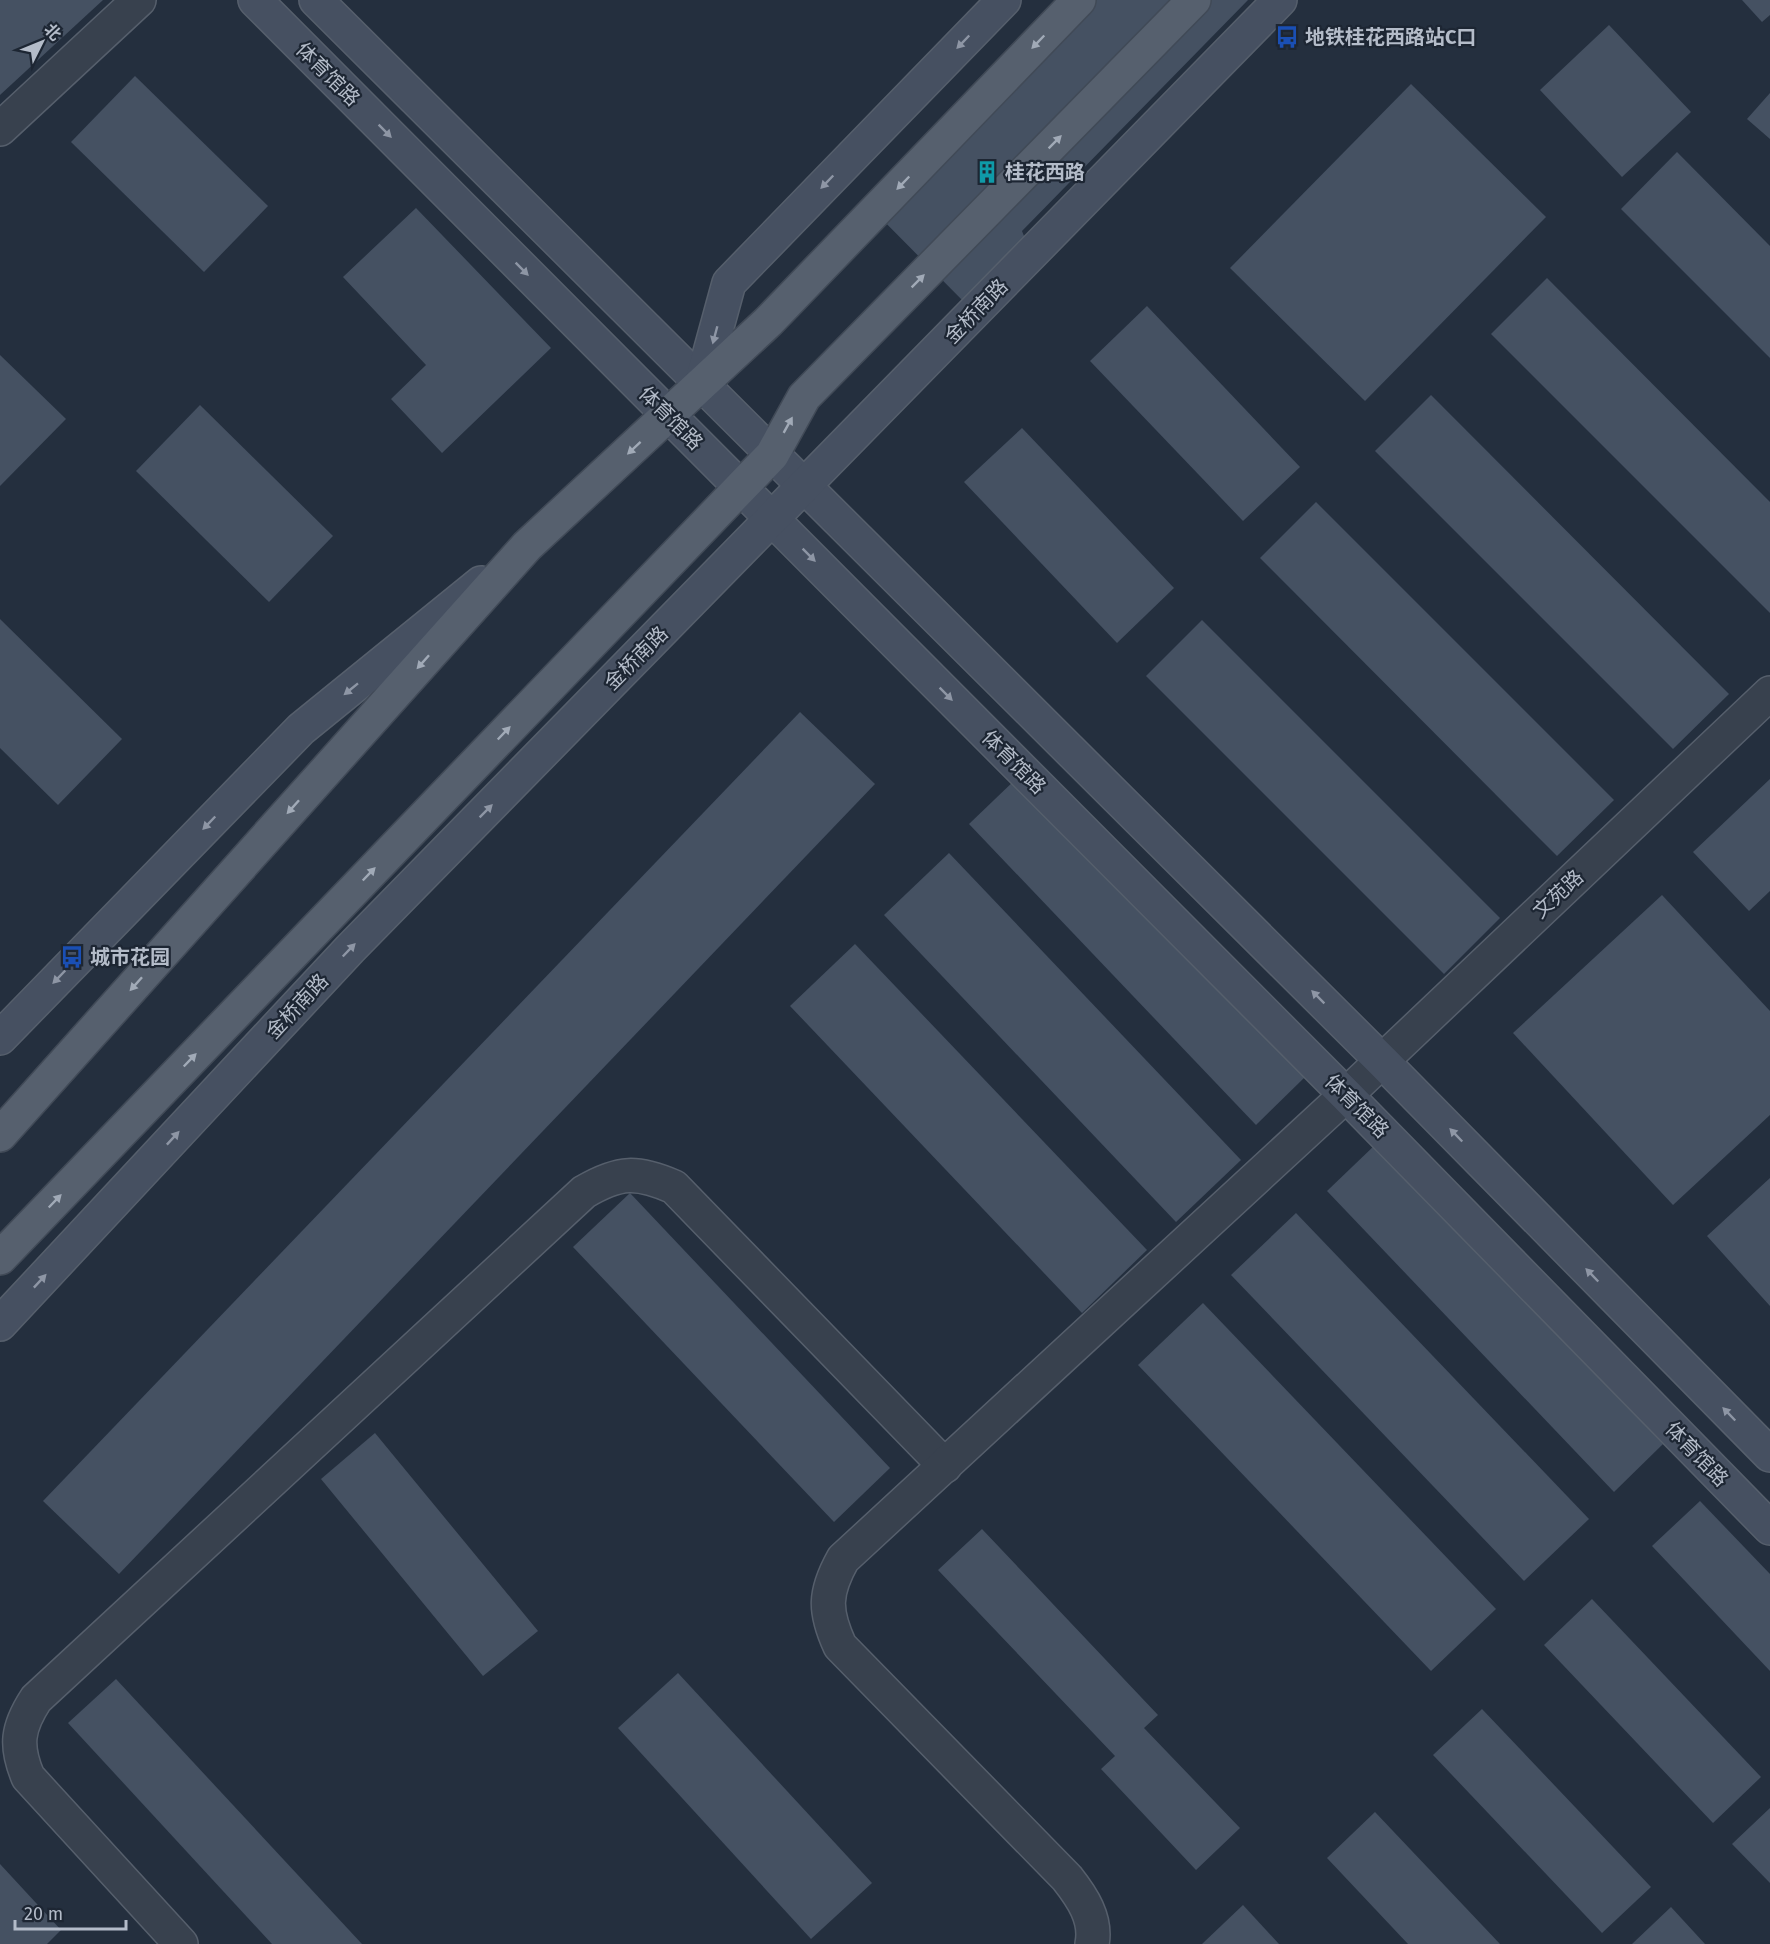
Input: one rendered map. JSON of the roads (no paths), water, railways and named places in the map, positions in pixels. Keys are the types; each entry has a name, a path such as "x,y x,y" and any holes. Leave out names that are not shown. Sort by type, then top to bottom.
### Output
{"main road":[{"name":"体育馆路","path":"255,0 1346,1095 1770,1528"},
{"path":"316,0 1382,1061 1770,1455"},
{"path":"701,385 729,283 1004,0"},
{"path":"0,1038 301,729 527,546 768,322 1078,0"},
{"name":"金桥南路","path":"0,1258 772,454 804,397 1194,0"},
{"name":"金桥南路","path":"0,1324 350,949 1280,0"},
{"path":"0,1135 527,546"}],"street":[{"path":"0,129 139,0"},
{"name":"文苑路","path":"1092,1944 1090,1916 1081,1896 1067,1878 840,1646 830,1625 828,1602 832,1579 843,1559 1346,1095 1770,693"},
{"path":"181,1944 28,1777 20,1758 19,1737 25,1716 36,1699 584,1192 605,1180 628,1175 652,1178 674,1187 945,1466"}],"place":[{"name":"地铁桂花西路站C口","path":"1287,37"},
{"name":"桂花西路","path":"987,172"},
{"name":"城市花园","path":"72,957"}]}
